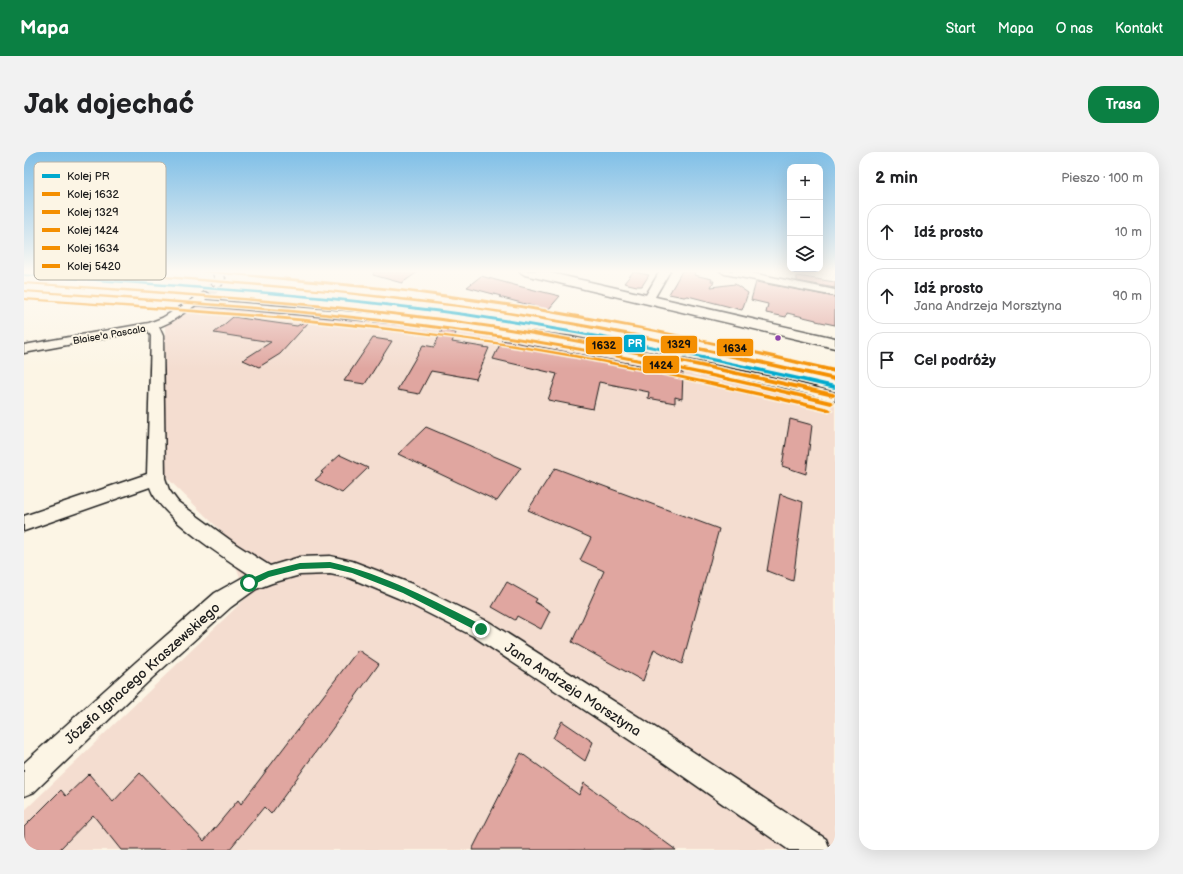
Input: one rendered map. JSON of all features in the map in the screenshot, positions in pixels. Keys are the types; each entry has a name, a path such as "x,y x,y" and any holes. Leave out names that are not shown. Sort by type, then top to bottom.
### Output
{"main road":[{"path":"664,304 835,343"}],"street":[{"name":"Blaise'a Pascala","path":"24,349 152,326 166,320 192,304"},
{"path":"213,304 429,322 571,341 786,384 835,397"},
{"path":"152,326 157,336 156,478 161,493 172,507 230,551 268,575"},
{"path":"24,524 156,478"},
{"name":"Jana Andrzeja Morsztyna","path":"268,575 300,566 330,565 352,570 406,591 426,601 481,629 669,751 815,850"},
{"name":"Józefa Ignacego Kraszewskiego","path":"24,782 144,670 223,600 249,583 268,575"}],"shaded area":[{"path":"197,305 279,310 599,350 835,404 835,850 24,850 24,811 247,597 225,535 165,476 165,324"}],"building":[{"path":"524,304 554,304 548,310"},
{"path":"717,304 744,304 742,310"},
{"path":"766,304 835,304 835,325 787,313 786,317 766,313 768,304"},
{"path":"233,317 297,326 306,321 308,323 280,354 259,367 243,360 271,342 214,333"},
{"path":"442,330 456,333 452,342 489,348 476,379 431,371 419,394 397,390 423,345 434,347"},
{"path":"373,338 392,341 365,384 344,381"},
{"path":"502,340 683,373 682,399 675,397 675,403 648,398 649,392 599,382 593,409 548,400 557,374 493,359"},
{"path":"790,419 812,425 806,474 782,466"},
{"path":"426,427 521,468 497,501 398,454"},
{"path":"340,455 368,468 342,493 315,480 323,473 321,472"},
{"path":"555,468 719,529 682,664 654,649 643,681 572,642 604,571 580,560 591,538 528,510"},
{"path":"780,494 803,502 793,581 767,571"},
{"path":"507,582 537,599 535,602 550,611 541,629 517,616 515,620 492,607"},
{"path":"358,650 379,664 271,814 264,807 229,850 121,850 93,815 59,850 24,850 24,827 61,790 66,796 89,774 113,802 140,773 204,841 238,800 241,804"},
{"path":"562,721 593,742 585,761 553,738"},
{"path":"521,753 579,795 584,783 676,850 472,850"}],"rail line":[{"name":"5420","path":"88,304 302,320 468,339 559,353 650,370 829,410"},
{"name":"1424","path":"200,304 305,312 417,324 563,346 653,363 831,403"},
{"name":"1632","path":"301,304 418,316 564,338 744,374 833,395"},
{"name":"PR","path":"378,304 475,316 566,331 656,348 835,387"},
{"name":"1329","path":"439,304 566,322 656,339 835,379"},
{"name":"1634","path":"499,304 566,314 656,331 835,371"}],"route":[{"path":"249,583 268,575 300,566 330,565 352,570 406,591 481,629"}]}
